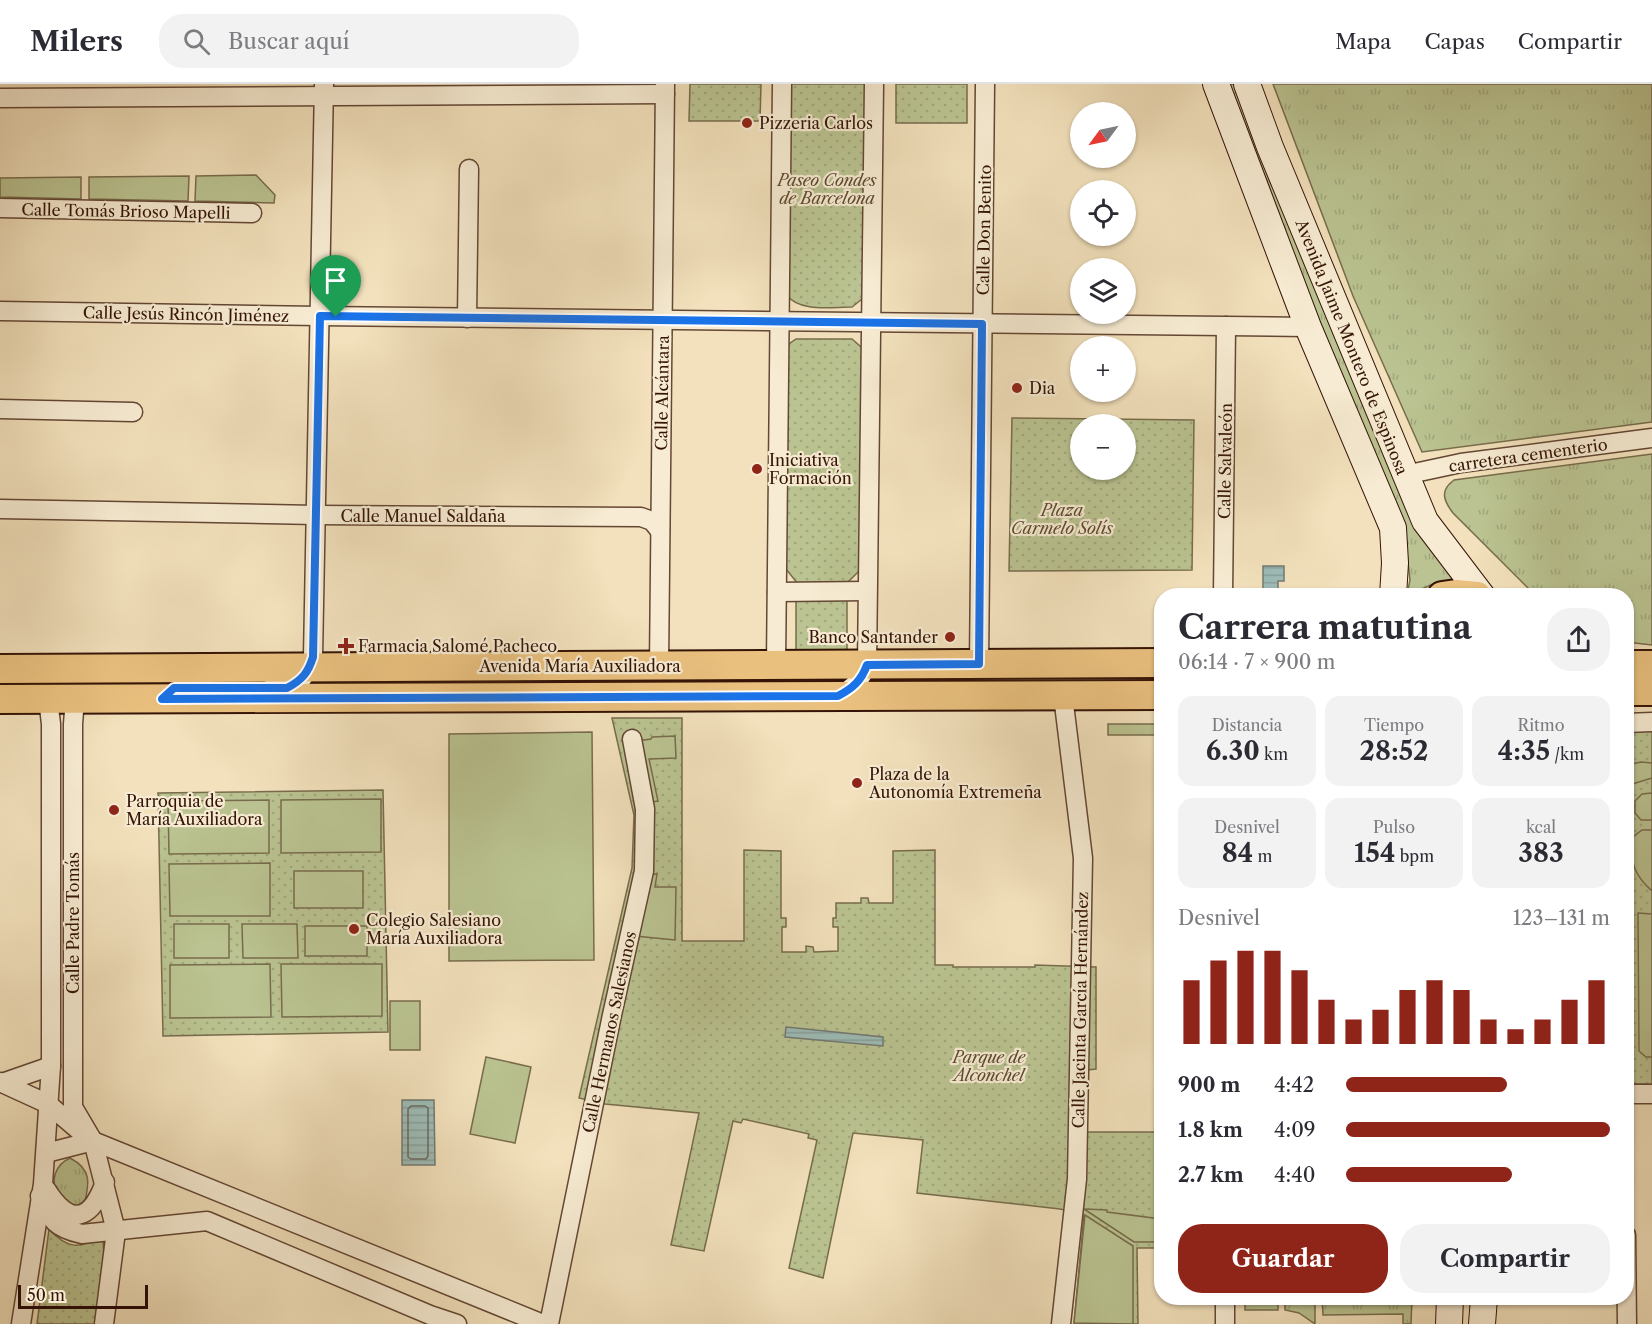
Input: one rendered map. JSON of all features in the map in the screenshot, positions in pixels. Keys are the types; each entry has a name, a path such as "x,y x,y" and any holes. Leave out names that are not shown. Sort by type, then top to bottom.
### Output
{"main road":[{"name":"Avenida Jaime Montero de Espinosa","path":"1216,84 1308,327 1393,528 1393,588"},
{"name":"Avenida Jaime Montero de Espinosa","path":"1247,84 1270,147 1425,521 1476,588"},
{"name":"Avenida María Auxiliadora","path":"0,669 311,662 659,666 1154,663"},
{"path":"1634,665 1652,665"},
{"path":"659,666 667,697"},
{"path":"1634,691 1652,691"},
{"name":"Avenida María Auxiliadora","path":"0,699 1154,695"},
{"path":"1449,1324 1450,1305"},
{"path":"1482,1324 1483,1305"}],"street":[{"path":"776,665 782,84"},
{"path":"838,696 852,688 862,678 867,665 874,84"},
{"name":"Calle Don Benito","path":"979,664 985,84"},
{"path":"0,98 95,90 665,89"},
{"name":"Calle Alcántara","path":"659,666 665,89"},
{"path":"162,699 174,688 287,688 300,681 311,662 324,90"},
{"path":"467,318 469,169"},
{"name":"Calle Tomás Brioso Mapelli","path":"0,208 252,213"},
{"name":"Calle Jesús Rincón Jiménez","path":"0,311 1308,327"},
{"name":"Calle Salvaleón","path":"1223,588 1226,326"},
{"path":"0,409 133,412"},
{"name":"carretera cementerio","path":"1405,476 1461,463 1652,438"},
{"name":"Calle Manuel Saldaña","path":"0,509 316,515 641,517 652,521 660,531"},
{"path":"777,592 867,591"},
{"name":"Calle Jacinta García Hernández","path":"1061,1324 1077,1179 1083,858 1063,696"},
{"name":"Calle Padre Tomás","path":"46,1153 51,1066 51,724 62,699"},
{"name":"Calle Padre Tomás","path":"62,699 73,724 73,1107 93,1141"},
{"path":"1634,723 1652,722"},
{"name":"Calle Hermanos Salesianos","path":"549,1324 600,1069 644,871 645,809 632,739"},
{"path":"1,1083 51,1066"},
{"path":"1,1083 48,1104 93,1141 543,1324"},
{"path":"1634,1094 1652,1094"},
{"path":"21,1324 46,1153 93,1141"},
{"path":"93,1141 116,1231 104,1324"},
{"path":"42,1190 61,1210 73,1215 82,1214 100,1196 105,1182"},
{"path":"42,1190 49,1216 63,1230 82,1234 207,1221 457,1324"},
{"path":"282,1253 295,1230 307,1228"},
{"path":"1225,1305 1225,1324"},
{"path":"1627,1305 1627,1324"}],"green space":[{"path":"690,84 761,84 760,121 689,121"},
{"name":"Paseo Condes de Barcelona","path":"787,84 869,84 867,295 852,307 816,308 799,304 785,294"},
{"path":"896,84 967,84 967,123 896,123"},
{"path":"1225,84 1238,84 1460,581 1436,583 1424,588 1408,588 1410,580 1405,536 1265,192"},
{"path":"1273,84 1652,84 1652,422 1422,452 1353,296"},
{"path":"256,175 275,195 274,203 195,201 196,176"},
{"path":"189,176 188,201 89,199 89,177"},
{"path":"81,177 81,199 0,197 0,178"},
{"path":"796,339 852,339 861,347 866,359 864,566 848,582 798,584 782,564 785,356 789,344"},
{"name":"Plaza Carmelo Solís","path":"1012,418 1070,419 1070,480 1136,480 1136,419 1194,420 1192,570 1009,571"},
{"path":"1652,454 1652,645 1634,643 1634,588 1528,588 1453,513 1444,495 1454,480"},
{"path":"796,597 847,597 847,657 796,657"},
{"path":"1154,675 1154,686 882,686 877,677"},
{"name":"Parque de Alconchel","path":"612,718 682,718 682,941 744,941 744,850 781,851 781,918 786,918 786,927 782,927 782,952 806,952 806,946 813,947 814,952 838,951 838,927 833,927 833,918 836,918 836,903 861,903 861,898 868,898 869,903 893,903 893,851 935,850 935,965 1096,967 1096,1069 1087,1070 1087,1132 1154,1132 1154,1248 1137,1248 1138,1324 1074,1324 1084,1215 1060,1209 917,1193 923,1140 853,1133 823,1278 789,1268 817,1140 808,1138 809,1134 743,1119 741,1123 733,1121 704,1251 671,1245 699,1113 605,1104 579,1098 632,868 634,815"},
{"path":"1108,724 1154,724 1154,735 1108,735"},
{"path":"1634,729 1652,731 1652,1084 1634,1084"},
{"path":"592,732 594,960 449,961 449,734"},
{"path":"675,736 676,758 649,759 658,801 651,802 637,741 652,737"},
{"path":"1634,763 1652,763 1652,778 1634,784"},
{"path":"383,790 388,1032 163,1036 158,793"},
{"path":"1652,793 1652,820 1641,820 1635,813 1635,801 1642,794"},
{"path":"381,799 381,852 281,853 281,800"},
{"path":"269,800 269,853 169,854 168,801"},
{"path":"1642,830 1652,830 1652,891 1634,867 1634,836"},
{"path":"270,863 270,916 170,916 169,864"},
{"path":"294,871 363,871 363,908 294,908"},
{"path":"657,874 655,887 676,887 675,940 635,936 650,875"},
{"path":"1638,913 1652,914 1652,1057 1646,1057 1639,1051"},
{"path":"174,924 229,924 229,958 174,958"},
{"path":"242,924 297,924 298,958 243,958"},
{"path":"305,926 367,926 367,956 305,956"},
{"path":"270,964 271,1017 170,1018 170,965"},
{"path":"281,964 382,964 382,1016 282,1017"},
{"path":"390,1001 420,1001 420,1050 390,1050"},
{"path":"486,1057 531,1067 515,1143 470,1134"},
{"path":"70,1158 83,1167 88,1178 84,1206 74,1208 59,1197 54,1184 58,1169"},
{"path":"1084,1209 1107,1210 1107,1212 1154,1218 1154,1242 1134,1242"},
{"path":"1085,1215 1133,1246 1133,1324 1074,1323"},
{"path":"49,1229 62,1241 74,1245 87,1244 103,1238 104,1258 95,1324 37,1324"},
{"path":"1245,1305 1278,1305 1278,1310 1245,1310"},
{"path":"1285,1305 1315,1305 1315,1324 1299,1313 1285,1310"},
{"path":"1322,1305 1412,1305 1411,1324 1403,1324 1403,1314 1323,1315"}],"water":[{"path":"1263,566 1284,566 1284,581 1278,581 1278,588 1263,588"},
{"path":"786,1027 883,1037 883,1046 785,1037"},
{"path":"402,1100 434,1100 435,1165 402,1165"}],"place":[{"name":"Pizzeria Carlos","path":"747,123"},
{"name":"Dia","path":"1017,388"},
{"name":"Iniciativa Formación","path":"757,469"},
{"name":"Banco Santander","path":"950,637"},
{"name":"Farmacia Salomé Pacheco","path":"346,646"},
{"name":"Plaza de la Autonomía Extremeña","path":"857,783"},
{"name":"Parroquia de María Auxiliadora","path":"114,810"},
{"name":"Colegio Salesiano María Auxiliadora","path":"354,929"}],"route":[{"path":"320,316 336,317 982,324 979,664 867,665 862,678 852,688 838,696 162,699 174,688 287,688 300,681 310,667 313,657 320,316"}]}
